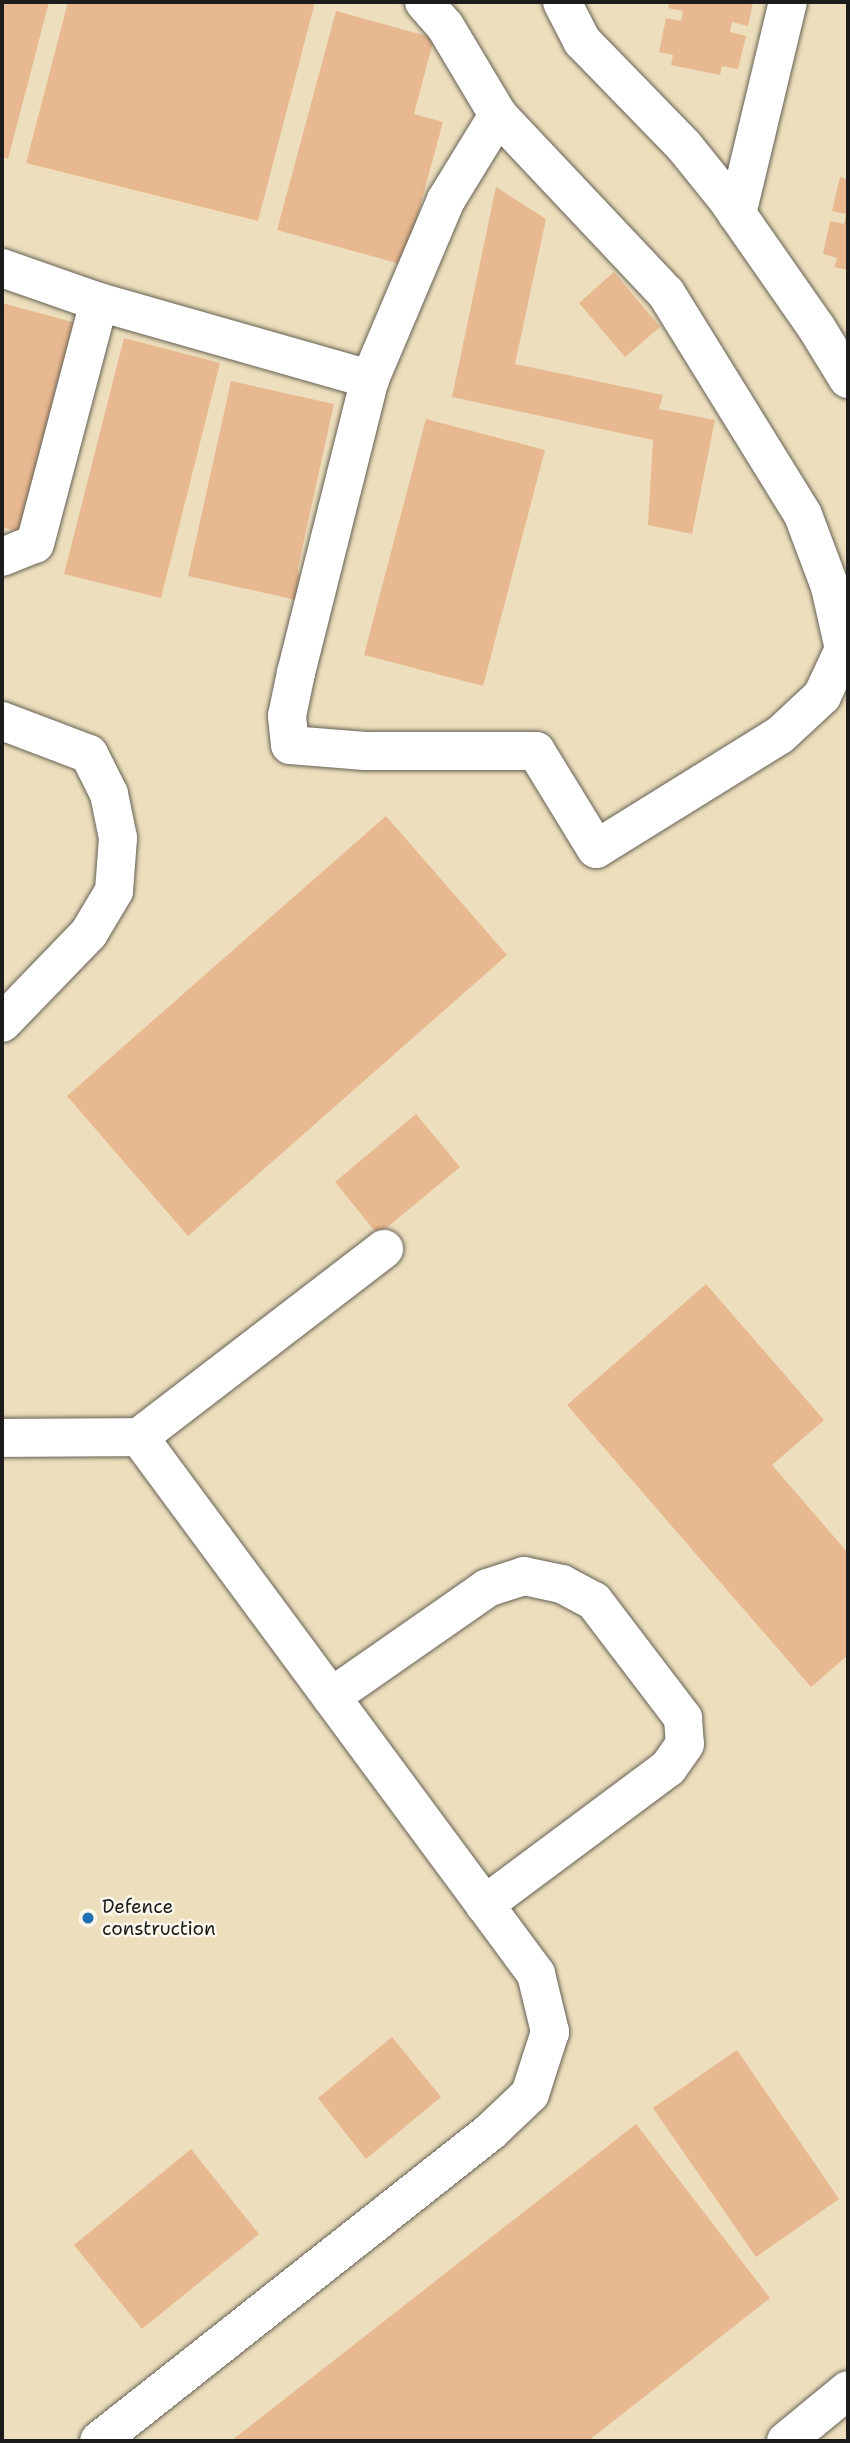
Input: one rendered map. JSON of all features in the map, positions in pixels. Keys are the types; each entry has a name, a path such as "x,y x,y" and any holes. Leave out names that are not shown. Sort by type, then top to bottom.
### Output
{"street":[{"path":"424,2 445,26 498,116 666,293 803,515 830,587 844,649 822,696 780,735 596,849 536,751 365,751 290,745 287,716 296,673 370,379 446,200 498,116"},
{"path":"562,2 582,41 684,146 737,214 817,327 848,379"},
{"path":"582,41 592,2"},
{"path":"737,214 788,2"},
{"path":"2,268 99,302 370,379"},
{"path":"2,557 35,544 99,302"},
{"path":"2,721 89,754 109,794 118,838 114,891 89,933 2,1023"},
{"path":"2,1437 139,1437 384,1249"},
{"path":"99,2441 490,2132 530,2094 550,2032 536,1974 139,1437"},
{"path":"331,1697 487,1588 524,1576 562,1584 594,1601 683,1718 685,1744 668,1768 484,1905"},
{"path":"786,2441 848,2390"}],"building":[{"path":"2,2 49,2 8,159 2,157"},
{"path":"68,2 315,2 258,221 26,163"},
{"path":"670,2 753,2 748,26 732,22 730,32 746,36 738,69 722,66 720,75 671,65 673,55 659,52 666,18 681,21 683,11 668,8"},
{"path":"336,11 434,38 414,114 443,122 404,265 277,230"},
{"path":"840,177 848,179 848,270 834,267 837,258 823,254 830,221 844,224 846,214 832,211"},
{"path":"496,187 546,219 515,364 663,395 659,409 715,420 692,534 648,525 653,440 452,397"},
{"path":"614,272 660,327 625,357 579,303"},
{"path":"2,303 76,323 22,532 2,527"},
{"path":"124,338 220,363 161,598 64,574"},
{"path":"231,381 334,404 298,567 301,601 188,576"},
{"path":"426,419 545,450 483,686 364,655"},
{"path":"386,816 507,955 188,1236 67,1096"},
{"path":"416,1114 460,1167 378,1235 335,1182"},
{"path":"706,1284 824,1420 772,1465 848,1553 848,1655 811,1687 567,1405"},
{"path":"392,2037 441,2097 366,2159 318,2098"},
{"path":"737,2050 839,2199 756,2257 653,2108"},
{"path":"636,2124 770,2298 588,2441 231,2441"},
{"path":"191,2149 259,2234 142,2329 74,2245"}],"place":[{"name":"Defence construction","path":"88,1918"}]}
